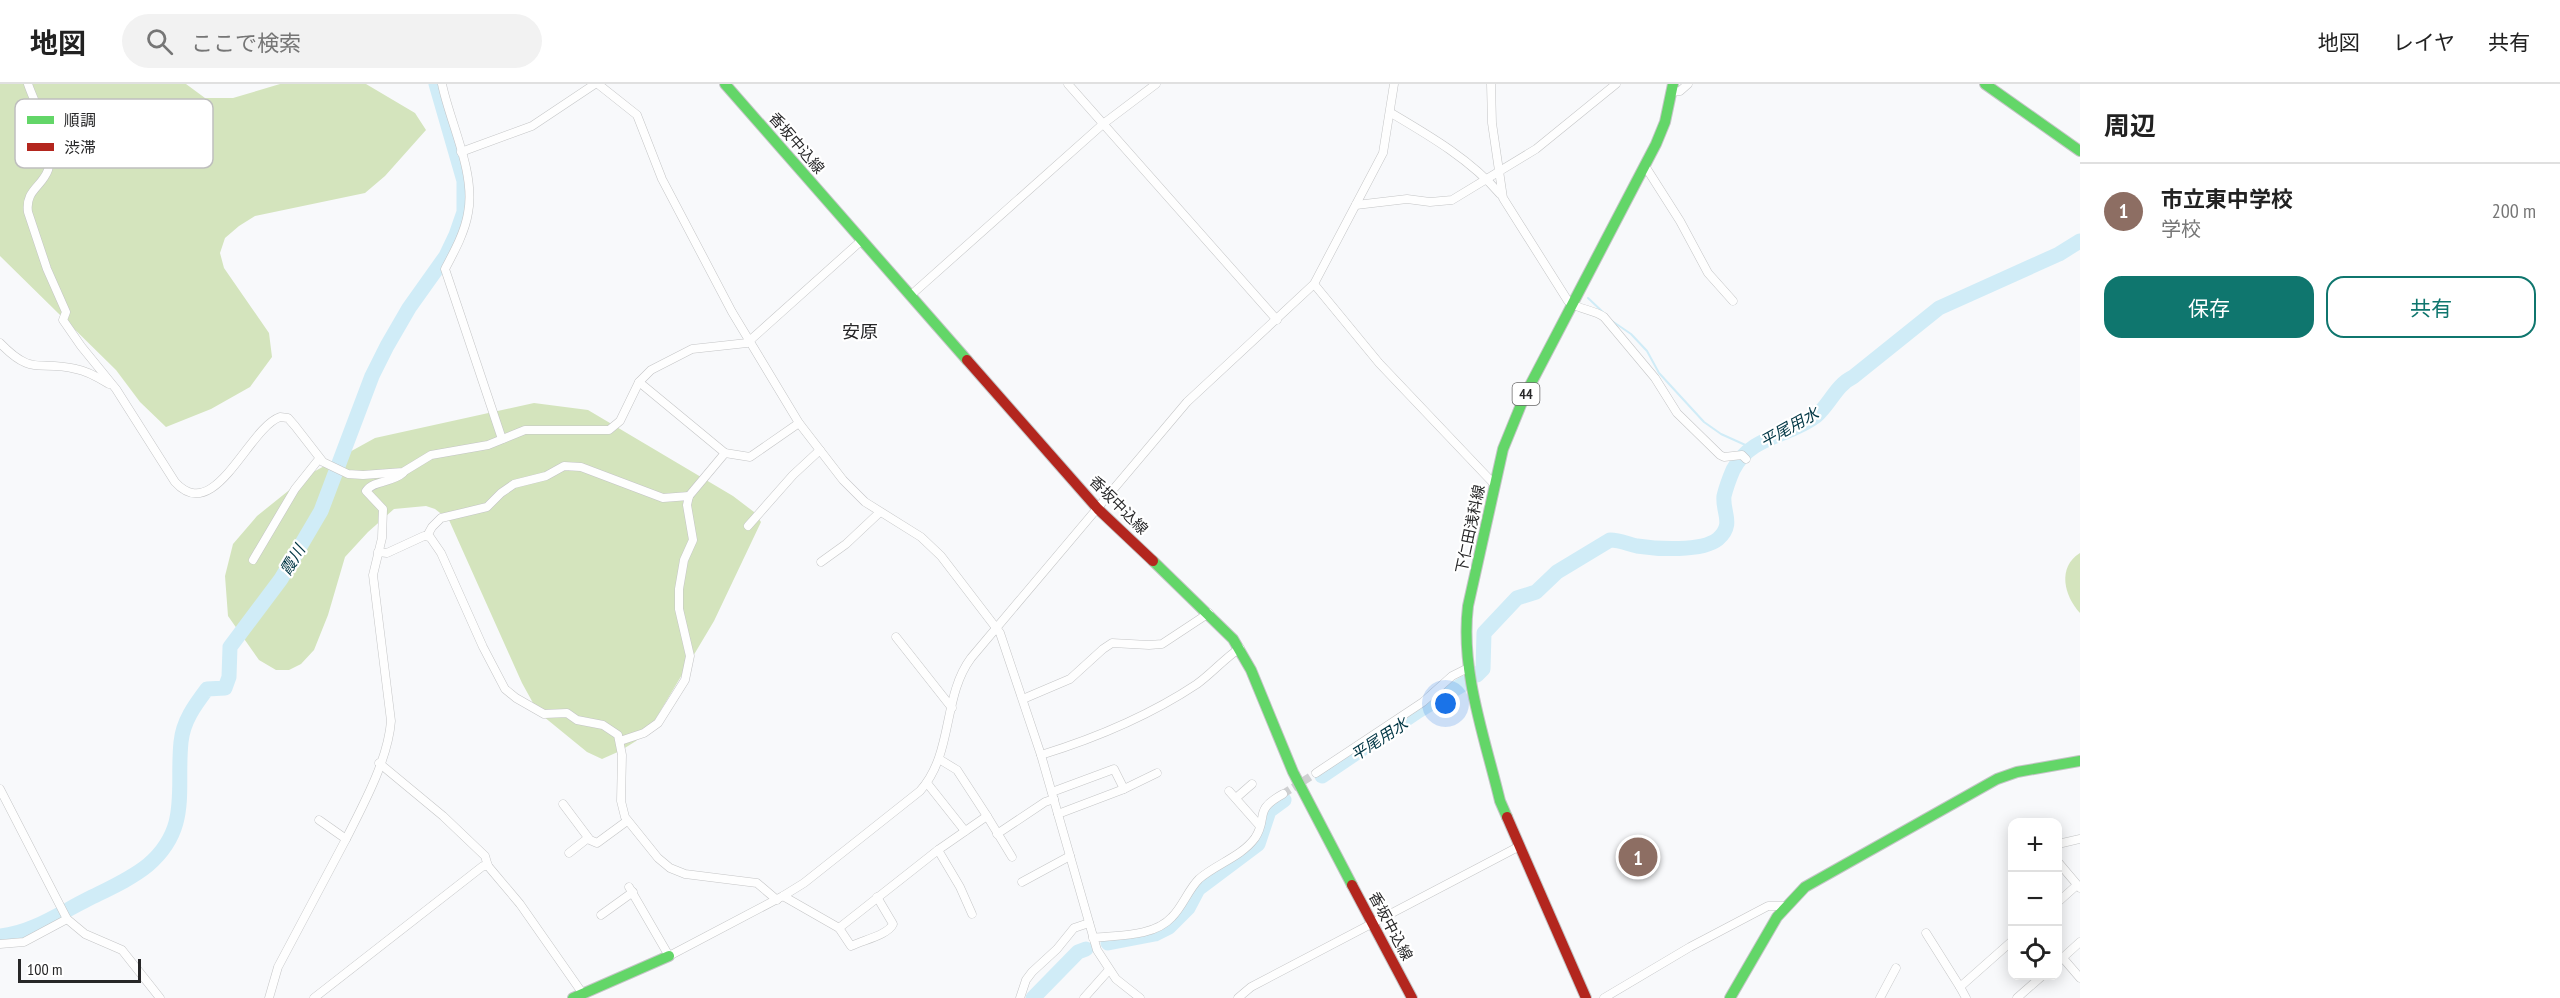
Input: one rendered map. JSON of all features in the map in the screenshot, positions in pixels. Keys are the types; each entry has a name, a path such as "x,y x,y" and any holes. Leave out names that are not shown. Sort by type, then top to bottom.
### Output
{"main road":[{"name":"香坂中込線","path":"725,84 1098,509 1209,613 1240,648 1293,772 1412,998"},
{"path":"1985,84 2080,150"},
{"name":"下仁田浅科線","path":"1586,998 1518,847 1500,801 1468,668 1465,629 1468,606 1503,450 1515,415 1645,166 1665,122 1672,88"},
{"path":"1730,998 1785,906 1800,891 1985,785 2019,771 2054,768 2080,761"},
{"path":"578,996 669,956"}],"street":[{"path":"27,84 34,99"},
{"path":"442,84 470,189 469,212 445,269 502,439"},
{"path":"461,152 532,126 596,84 637,115 662,179 749,341 799,423 854,493 879,513 921,537 941,556 997,627 1008,651 1041,755 1093,938 1108,971 1140,998"},
{"path":"1068,84 1277,321"},
{"path":"911,295 1103,124 1156,84"},
{"path":"600,915 631,889 669,956 780,898 907,803 927,783 939,759 963,670 1187,402 1314,285 1383,153 1394,84"},
{"path":"1491,84 1492,123 1503,198"},
{"path":"1356,205 1407,199 1448,202 1543,144 1616,84"},
{"path":"1672,88 1680,91 1688,84"},
{"path":"1391,113 1441,143 1487,179 1503,198 1568,301 1572,305 1593,310 1604,318 1655,378 1677,413 1720,454 1724,457 1744,457"},
{"path":"1645,166 1680,221 1708,273 1733,301"},
{"path":"48,168 31,192 27,206 34,233 66,312 63,320 116,389 136,424 153,444 175,482 188,493 199,494 209,490 223,478 272,422 280,417 288,418 319,459 342,471 363,475 403,472"},
{"path":"269,998 278,966 366,800 391,721 373,575 382,538 383,509 366,491 371,486 396,478 431,455 488,445 525,429 596,431 615,428 639,382 651,370 680,353 692,349 749,341 862,240"},
{"path":"1314,285 1379,363 1495,485"},
{"path":"0,343 14,358 32,366 75,368 95,375 116,389"},
{"path":"639,382 725,453 750,457 799,423"},
{"path":"748,526 793,475 820,450"},
{"path":"620,741 644,733 658,723 671,699 680,689 689,665 690,656 680,609 679,589 684,560 693,540 687,514 689,496 725,453"},
{"path":"253,560 295,489 319,459"},
{"path":"378,552 387,553 428,536 432,527 441,518 487,507 513,484 546,476 564,466 593,470 663,498 689,496"},
{"path":"821,562 846,544 879,513"},
{"path":"428,536 441,553 483,647 505,689 544,714 567,713 578,720 603,725 618,735 621,801 627,821 658,858 677,872 731,882 757,883 780,898 838,928 851,946 866,938 887,932 893,924 877,897"},
{"path":"1023,699 1070,679 1112,643 1162,644 1209,613"},
{"path":"896,637 952,708"},
{"path":"1041,755 1103,734 1142,715 1197,684 1240,648"},
{"path":"1316,773 1423,702 1452,676 1468,668"},
{"path":"939,759 957,770 1012,857"},
{"path":"379,763 443,816 485,856 488,866 520,904 578,996"},
{"path":"997,834 1053,796 1114,769 1124,789"},
{"path":"1058,814 1124,789 1157,773"},
{"path":"927,783 965,831"},
{"path":"1236,798 1252,784"},
{"path":"0,789 66,917 85,934 122,950 160,998"},
{"path":"1229,791 1259,825"},
{"path":"1093,938 1146,931 1163,925 1178,910 1200,879 1240,852 1254,838 1266,805 1283,794"},
{"path":"563,804 588,838 597,843 627,821"},
{"path":"838,928 938,850 987,816"},
{"path":"319,820 346,839"},
{"path":"569,853 588,838"},
{"path":"2062,843 2080,839"},
{"path":"1238,998 1251,987 1518,847"},
{"path":"938,850 960,886 972,914"},
{"path":"1022,882 1070,856"},
{"path":"314,998 455,887 483,866 488,866"},
{"path":"2062,867 2079,886 2062,899"},
{"path":"1604,998 1690,947 1768,906 1785,906"},
{"path":"0,944 24,942 66,917"},
{"path":"1020,998 1026,980 1032,972 1057,949 1074,928 1089,923"},
{"path":"1926,933 1966,998"},
{"path":"2062,958 2080,942"},
{"path":"1960,987 2008,945"},
{"path":"2062,962 2080,978"},
{"path":"1876,997 1896,968"},
{"path":"1084,998 1108,971"},
{"path":"2017,998 2037,980"}],"green space":[{"path":"0,84 186,84 205,98 233,98 280,84 366,84 415,113 426,130 385,176 365,193 255,216 225,238 220,253 224,268 269,333 272,357 250,387 211,409 166,427 140,402 116,370 0,256"},
{"path":"534,403 588,410 733,496 754,512 761,522 714,621 655,720 636,741 602,759 587,752 538,712 522,683 449,520 435,509 426,506 394,509 345,557 328,615 314,650 301,664 289,670 276,670 259,660 228,616 225,576 233,544 257,516 308,475 375,438"},
{"path":"2080,553 2080,613 2070,598 2065,582 2068,566"}],"waterway":[{"name":"霞川","path":"0,936 35,927 127,879 148,865 162,851 171,837 179,808 181,742 187,720 207,689 225,688 229,677 230,647 281,579 321,511 372,376 409,308 446,256 456,235 464,212 464,181 436,84"},
{"name":"平尾用水","path":"1477,675 1483,669 1484,633 1517,598 1536,592 1557,572 1610,540 1667,549 1691,548 1718,539 1723,534 1727,523 1724,496 1728,483 1733,470 1750,450 1816,416 1847,380 1939,308 2059,254 2080,241"},
{"path":"1588,298 1606,315"},
{"path":"1612,321 1631,334 1647,351 1659,373 1704,422 1721,434 1752,448"},
{"name":"平尾用水","path":"1322,776 1418,711 1465,683"},
{"name":"平尾用水","path":"1108,943 1155,934 1169,927 1188,908 1198,889 1258,844 1269,811 1284,800"},
{"name":"平尾用水","path":"1033,998 1078,952 1086,949"}],"tunnel":[{"path":"1283,794 1316,773"}],"traffic: fast":[{"path":"725,84 967,360"},
{"path":"1507,817 1500,801 1475,704 1466,630 1468,606 1503,449 1525,395 1656,144 1665,122 1673,84"},
{"path":"1985,84 2080,151"},
{"path":"1153,561 1233,639 1251,670 1293,772 1352,885"},
{"path":"1730,998 1777,917 1805,887 1997,779 2017,772 2080,761"},
{"path":"573,998 669,956"}],"traffic: jam":[{"path":"967,360 1098,509 1153,561"},
{"path":"1507,817 1586,998"},
{"path":"1352,885 1412,998"}],"place":[{"name":"市立東中学校","path":"1638,857"}],"district":[{"name":"安原","path":"860,331"}]}
